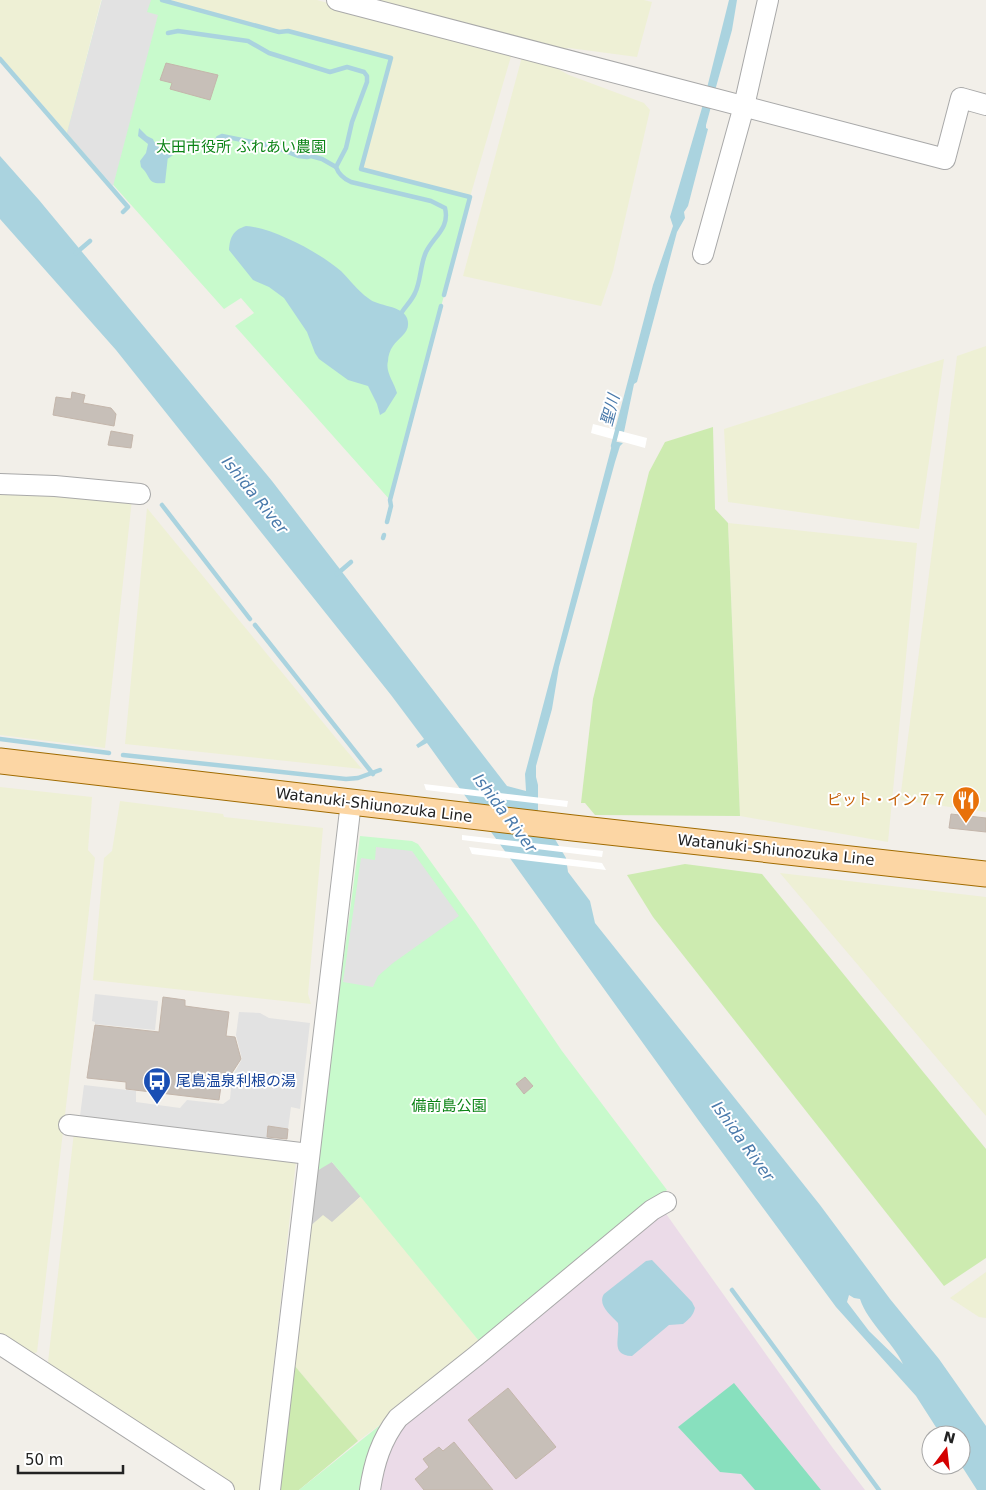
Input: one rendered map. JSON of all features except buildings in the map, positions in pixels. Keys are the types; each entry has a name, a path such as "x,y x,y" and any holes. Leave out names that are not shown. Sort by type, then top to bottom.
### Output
{"main road":[{"name":"Watanuki-Shiunozuka Line","path":"0,761 565,828 986,874"}],"street":[{"path":"338,0 945,159 961,98 986,105"},
{"path":"703,254 739,105 768,0"},
{"path":"0,484 55,486 140,494"},
{"path":"270,1490 351,802"},
{"path":"69,1124 309,1154"},
{"path":"370,1490 374,1463 380,1446 398,1418 652,1210 666,1202"},
{"path":"0,1344 224,1490"}],"shaded area":[{"path":"102,0 151,0 147,12 158,15 113,186 67,133"},
{"path":"376,847 412,851 459,916 393,963 378,976 373,987 343,982 361,858 375,860"},
{"path":"95,994 158,1001 155,1030 95,1024 92,1021"},
{"path":"239,1012 260,1013 269,1018 310,1023 300,1109 291,1107 288,1129 268,1126 267,1139 82,1118 80,1116 84,1085 136,1091 136,1102 180,1108 187,1100 223,1104 230,1099 232,1077 242,1059 236,1035"},
{"path":"331,1161 361,1196 332,1223 309,1227 315,1172"},
{"path":"664,1211 832,1447 865,1490 377,1490 393,1438 409,1417"}],"green space":[{"path":"0,0 101,0 67,133 0,56"},
{"name":"太田市役所 ふれあい農園","path":"102,0 162,0 279,32 288,31 391,58 361,168 470,197 390,500 235,326 254,313 241,298 224,309 67,133"},
{"path":"162,0 317,0 512,53 470,197 361,169 390,58 288,31 279,32"},
{"path":"361,0 644,0 652,2 637,57 569,48 556,50"},
{"path":"523,53 552,61 556,68 569,75 644,103 650,110 613,271 601,306 463,276"},
{"path":"986,346 986,812 900,800 957,356"},
{"path":"944,359 919,529 728,502 724,429"},
{"path":"713,427 715,509 728,523 740,816 595,815 585,803 581,803 593,699 649,472 665,442"},
{"path":"0,490 132,499 105,748 0,735"},
{"path":"147,508 335,737 362,769 125,744"},
{"path":"728,523 917,543 888,842 740,816"},
{"path":"0,787 92,797 88,850 95,858 37,1352 29,1356 0,1339"},
{"path":"120,801 223,814 224,817 323,828 308,994 311,1004 93,980 104,858 112,851"},
{"name":"備前島公園","path":"360,836 412,841 418,844 475,923 562,1051 667,1190 479,1341 332,1162 315,1172"},
{"path":"685,864 762,874 986,1149 986,1258 944,1286 653,917 627,875"},
{"path":"780,873 986,897 986,1116"},
{"path":"74,1132 296,1161 260,1490 232,1490 52,1372 48,1362"},
{"path":"361,1196 479,1341 389,1418 358,1441 294,1365 309,1227 323,1215 332,1222"},
{"path":"986,1272 986,1318 979,1317 950,1298"},
{"path":"294,1365 358,1441 299,1490 278,1490"},
{"path":"734,1383 821,1490 755,1490 741,1474 720,1472 678,1427"},
{"path":"389,1418 362,1490 299,1490"}],"water":[{"path":"729,0 737,0 732,30 714,94 706,92"},
{"path":"704,101 712,103 706,125 708,129 688,206 684,212 685,218 677,232 637,382 634,384 624,432 615,430 653,285 673,226 670,217"},
{"path":"139,128 153,139 168,156 165,183 155,183 150,180 141,167 140,161 146,153 148,144 138,136"},
{"name":"Ishida River","path":"0,156 39,200 272,481 507,786 526,791 525,774 613,441 623,443 620,446 615,462 559,667 552,709 536,766 538,810 566,858 568,872 590,901 595,923 820,1205 890,1299 939,1359 986,1426 986,1490 977,1490 967,1475 971,1475 971,1425 935,1425 916,1396 836,1307 699,1121 427,743 418,748 416,745 424,739 391,695 116,350 0,219","holes":["849,1295 860,1299 874,1324 903,1364 869,1331 847,1302"]},
{"path":"246,226 270,231 309,249 341,271 357,289 372,301 395,308 407,318 408,327 391,349 389,355 387,365 397,393 385,412 380,415 368,386 348,380 319,359 307,332 284,298 269,287 253,280 229,250 233,235"},
{"path":"652,1260 692,1302 695,1308 689,1319 683,1324 669,1325 632,1356 625,1355 618,1349 618,1323 606,1310 602,1298 604,1294 646,1261"}],"pier":[{"path":"593,424 647,438 645,448 591,433"},
{"path":"424,784 568,801 567,807 426,790"},
{"path":"462,835 603,851 602,857 462,840"},
{"path":"469,847 602,863 606,870 472,854"}],"waterway":[{"path":"162,0 279,32 288,31 391,58 361,169 470,197 444,295"},
{"path":"168,33 178,31 248,41 269,53 330,72 347,67 364,72 367,76 367,82 352,122 346,148 336,167 344,178 351,182 431,201 445,208 446,215 443,226 426,252 417,288 402,312"},
{"path":"0,59 128,207 123,212"},
{"path":"164,157 176,150 187,150 198,145 206,147 215,146 218,138 222,136 272,146 298,156 311,156 322,159 336,167"},
{"path":"76,253 90,241"},
{"path":"387,522 391,506 390,500 441,306"},
{"name":"聖川","path":"613,446 618,427"},
{"path":"162,505 250,619"},
{"path":"337,574 351,562"},
{"path":"255,625 373,774"},
{"path":"0,739 109,753"},
{"path":"123,755 346,779 358,778 380,770"},
{"path":"732,1290 879,1490"}],"place":[{"name":"ピット・イン７７","path":"966,824"},
{"name":"尾島温泉利根の湯","path":"157,1105"}]}
